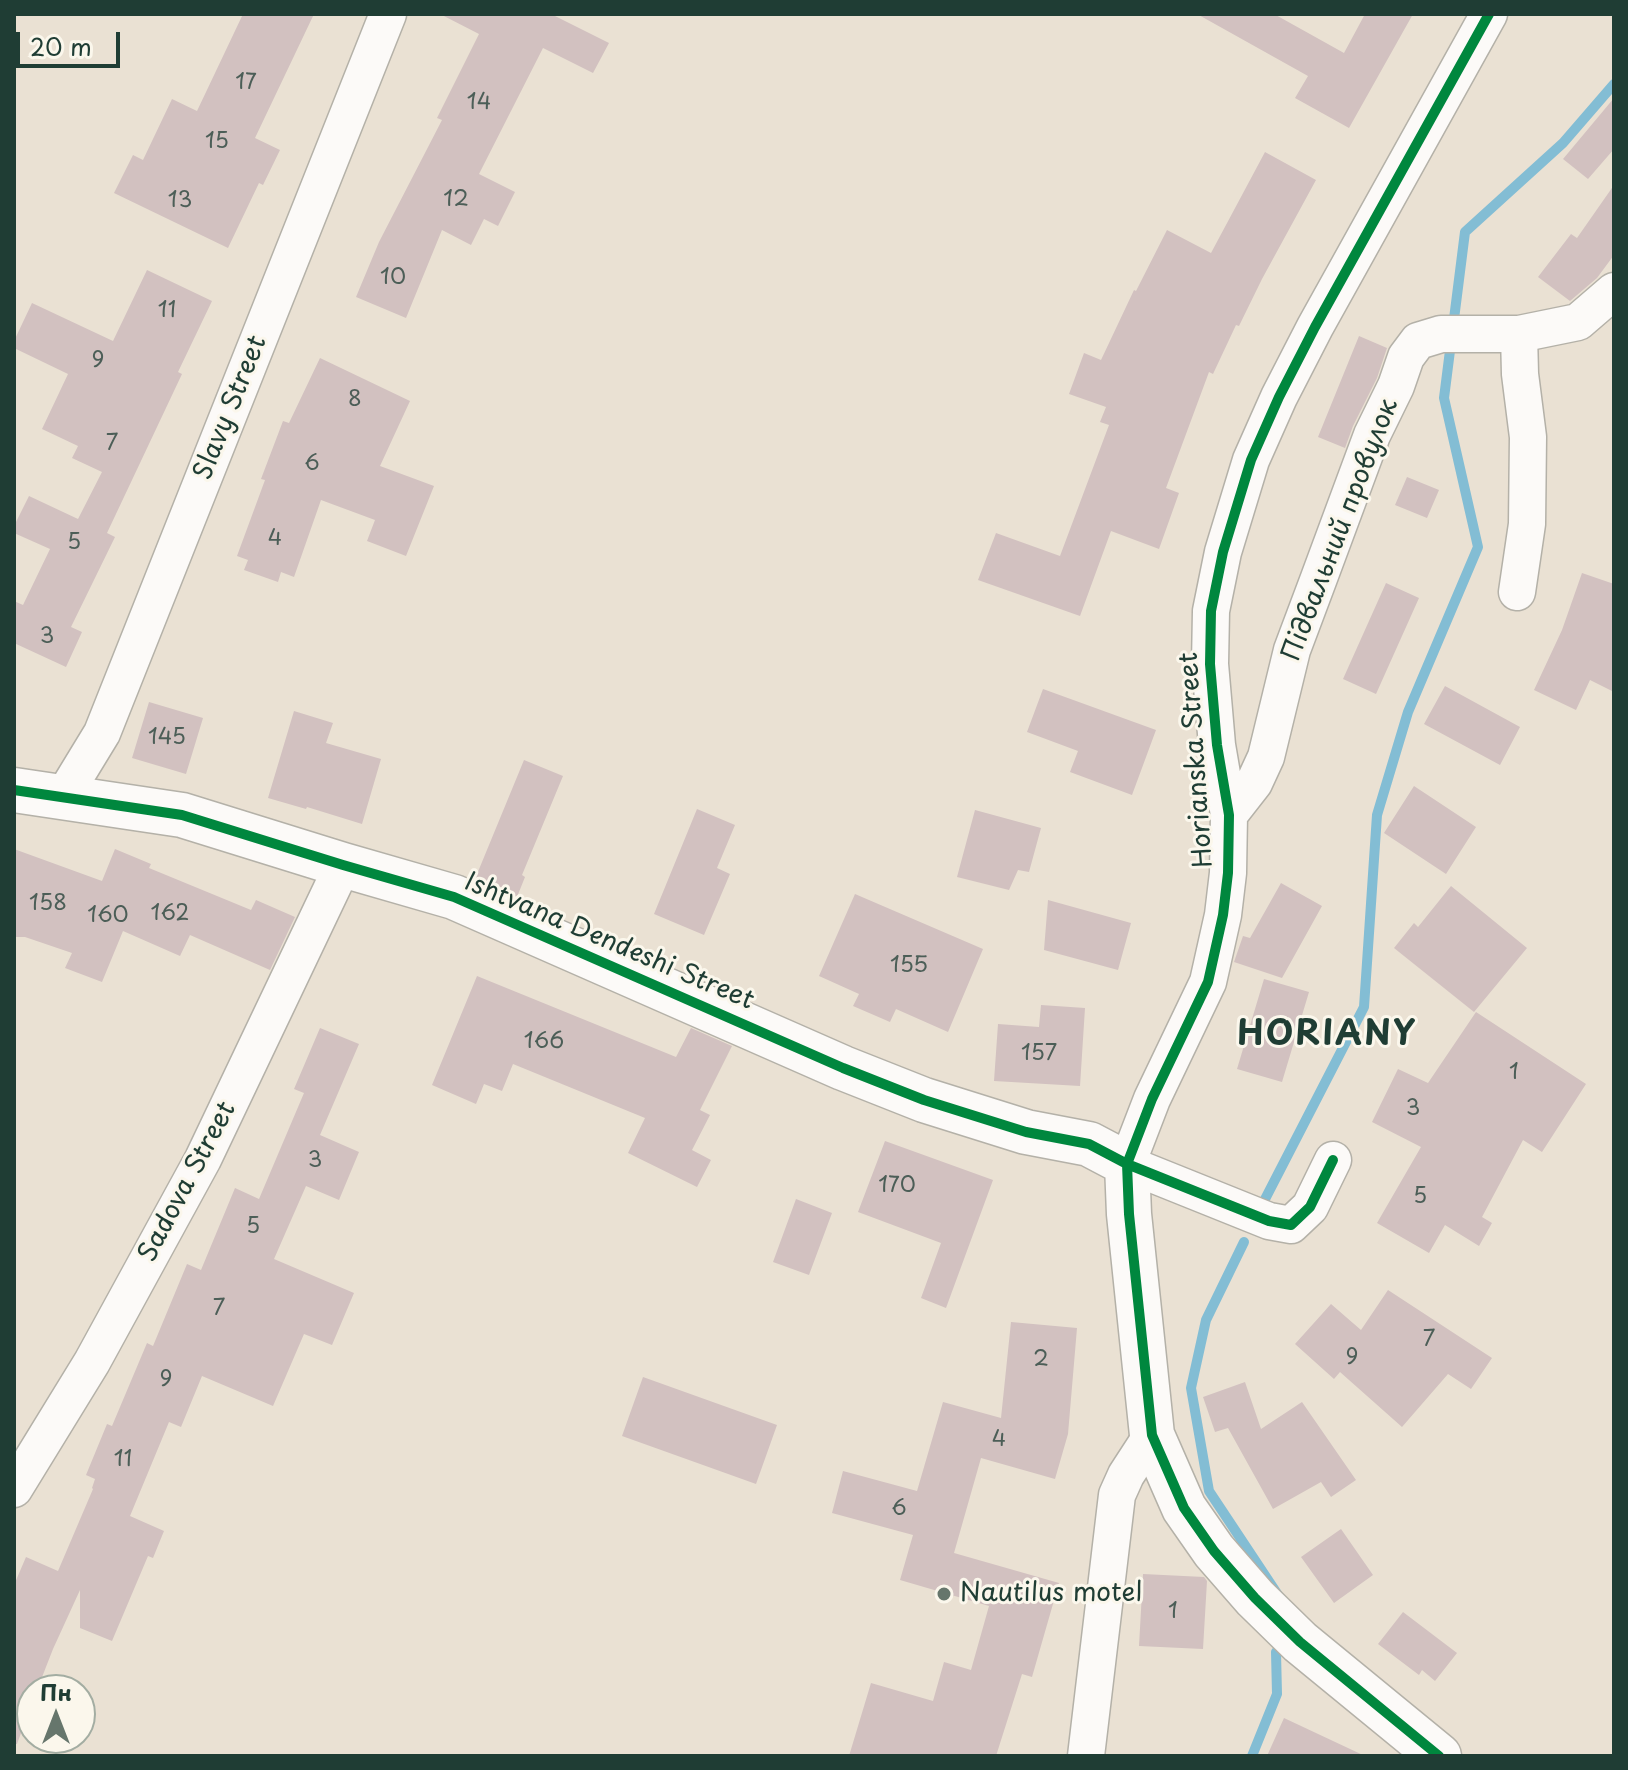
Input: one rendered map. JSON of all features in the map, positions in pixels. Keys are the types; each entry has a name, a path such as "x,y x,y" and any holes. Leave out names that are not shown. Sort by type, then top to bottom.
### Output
{"street":[{"name":"Slavy Street","path":"63,797 102,733 388,14"},
{"name":"Horianska Street","path":"1127,1164 1152,1099 1208,982 1223,915 1228,873 1229,815 1212,692 1211,611 1223,552 1251,460 1315,327 1489,14"},
{"name":"Підвальний провулок","path":"1229,815 1254,783 1266,757 1292,650 1372,435 1396,386 1406,357 1418,341 1454,334 1519,334 1578,322 1614,291"},
{"path":"1517,592 1527,524 1528,437 1520,374 1519,334"},
{"name":"Ishtvana Dendeshi Street","path":"14,790 182,815 454,897 828,1062 924,1100 1026,1132 1089,1144 1127,1164"},
{"name":"Sadova Street","path":"14,1489 92,1362 203,1159 343,865"},
{"path":"1333,1160 1310,1207 1291,1225 1269,1221 1127,1164 1129,1214 1152,1435 1184,1508 1235,1575 1300,1642 1439,1756"},
{"path":"1086,1756 1117,1495 1152,1435"}],"building":[{"path":"243,14 314,14 255,138 280,150 263,185 259,183 228,248 114,193 133,155 143,160 172,99 197,111"},
{"path":"440,14 551,14 609,43 593,73 543,48 479,174 515,192 498,226 484,219 471,245 442,230 406,318 356,297 379,242 442,120 437,118 479,34"},
{"path":"1197,14 1274,14 1344,53 1365,14 1413,14 1349,128 1295,98 1308,76"},
{"path":"1614,98 1614,149 1588,179 1563,159"},
{"path":"1265,152 1316,180 1239,326 1236,325 1213,374 1209,372 1166,488 1179,493 1159,549 1111,531 1080,616 978,580 996,533 1060,556 1109,425 1100,422 1106,407 1069,394 1084,353 1101,360 1167,230 1211,253"},
{"path":"1614,185 1614,255 1597,278 1570,301 1538,277 1571,234 1577,238"},
{"path":"147,270 212,301 178,372 182,374 107,533 115,537 71,627 82,632 66,667 14,643 14,601 23,605 50,549 14,533 14,526 29,496 78,519 102,472 72,458 78,446 42,429 68,374 14,348 14,341 32,303 113,341"},
{"path":"1359,336 1387,348 1345,448 1318,437"},
{"path":"320,358 410,401 380,466 434,486 406,556 367,541 375,520 321,500 294,577 281,572 278,582 244,570 248,560 237,556 283,421 289,423"},
{"path":"1407,477 1439,490 1427,518 1395,505"},
{"path":"1582,573 1614,584 1614,692 1590,680 1576,710 1534,690 1562,630"},
{"path":"1386,583 1419,598 1376,694 1343,679"},
{"path":"1445,686 1520,727 1500,765 1424,724"},
{"path":"1043,689 1156,730 1132,795 1070,772 1078,751 1027,732"},
{"path":"149,702 203,718 186,774 132,758"},
{"path":"294,711 333,723 326,743 381,759 362,824 268,798"},
{"path":"524,760 563,776 522,875 525,877 517,897 475,879"},
{"path":"1414,786 1476,827 1446,874 1384,833"},
{"path":"697,809 735,825 717,868 730,874 704,935 654,914"},
{"path":"975,810 1041,828 1029,872 1018,870 1009,890 957,877"},
{"path":"14,849 102,881 115,849 151,864 149,868 251,910 256,900 295,917 270,970 190,935 180,956 123,931 102,982 65,968 72,953 25,937 14,937"},
{"path":"1281,883 1322,906 1282,978 1234,962 1243,936 1250,938"},
{"path":"1451,886 1527,948 1474,1012 1394,948 1414,923 1418,927"},
{"path":"855,894 983,949 948,1032 896,1009 890,1022 853,1006 859,994 819,976"},
{"path":"1048,900 1131,923 1118,970 1044,950"},
{"path":"477,976 676,1057 691,1028 732,1046 700,1110 710,1115 692,1150 711,1160 697,1187 628,1153 645,1118 513,1064 502,1091 484,1084 476,1104 432,1085"},
{"path":"1264,979 1309,992 1282,1082 1237,1069"},
{"path":"1041,1005 1085,1008 1080,1086 994,1081 998,1024 1039,1027"},
{"path":"1476,1012 1586,1084 1542,1152 1523,1140 1482,1217 1492,1223 1479,1246 1445,1225 1429,1253 1377,1223 1421,1147 1372,1122 1398,1069 1428,1083"},
{"path":"320,1028 359,1044 320,1135 359,1152 339,1200 306,1186 274,1259 354,1293 332,1345 304,1334 273,1406 202,1376 181,1427 169,1422 130,1516 164,1531 153,1558 148,1556 112,1641 80,1628 80,1590 43,1674 16,1674 14,1744 14,1585 26,1557 58,1571 93,1489 95,1479 86,1475 107,1424 112,1426 147,1343 153,1346 187,1264 201,1270 235,1188 259,1199 304,1093 294,1089"},
{"path":"885,1141 993,1180 946,1308 921,1298 941,1243 858,1212"},
{"path":"796,1199 832,1213 809,1275 773,1262"},
{"path":"1388,1290 1492,1358 1471,1389 1448,1374 1402,1427 1340,1372 1334,1379 1295,1344 1331,1304 1361,1330"},
{"path":"1011,1322 1077,1328 1068,1434 1055,1479 981,1458 954,1553 1059,1583 1032,1677 1022,1674 996,1756 849,1756 871,1683 933,1701 944,1662 971,1670 989,1606 900,1580 913,1535 832,1513 843,1471 917,1491 943,1402 1001,1418"},
{"path":"643,1377 777,1425 756,1484 622,1436"},
{"path":"1245,1382 1261,1429 1302,1402 1356,1480 1331,1497 1321,1482 1273,1509 1228,1428 1215,1432 1203,1397"},
{"path":"1341,1529 1373,1575 1334,1603 1301,1557"},
{"path":"1143,1574 1204,1577 1207,1581 1203,1649 1139,1646"},
{"path":"1403,1612 1457,1653 1435,1681 1422,1670 1419,1675 1378,1644"},
{"path":"1284,1718 1365,1756 1267,1756"}],"waterway":[{"path":"1262,1205 1364,1007 1377,815 1408,712 1478,547 1444,398 1465,232 1563,143 1614,84"},
{"path":"1244,1242 1206,1320 1191,1388 1209,1491 1278,1595"},
{"path":"1252,1756 1277,1694 1276,1652"}],"cycle path":[{"path":"1439,1756 1300,1642 1255,1598 1214,1551 1184,1508 1152,1435 1129,1214 1127,1164 1152,1099 1208,982 1223,915 1228,873 1229,815 1217,745 1210,664 1211,611 1223,552 1251,460 1315,327 1489,14"},
{"path":"14,790 182,815 454,897 843,1068 924,1100 1026,1132 1089,1144 1127,1164 1269,1221 1291,1225 1310,1207 1333,1160"}],"place":[{"name":"Nautilus motel","path":"944,1594"}],"district":[{"name":"HORIANY","path":"1327,1036"}]}
